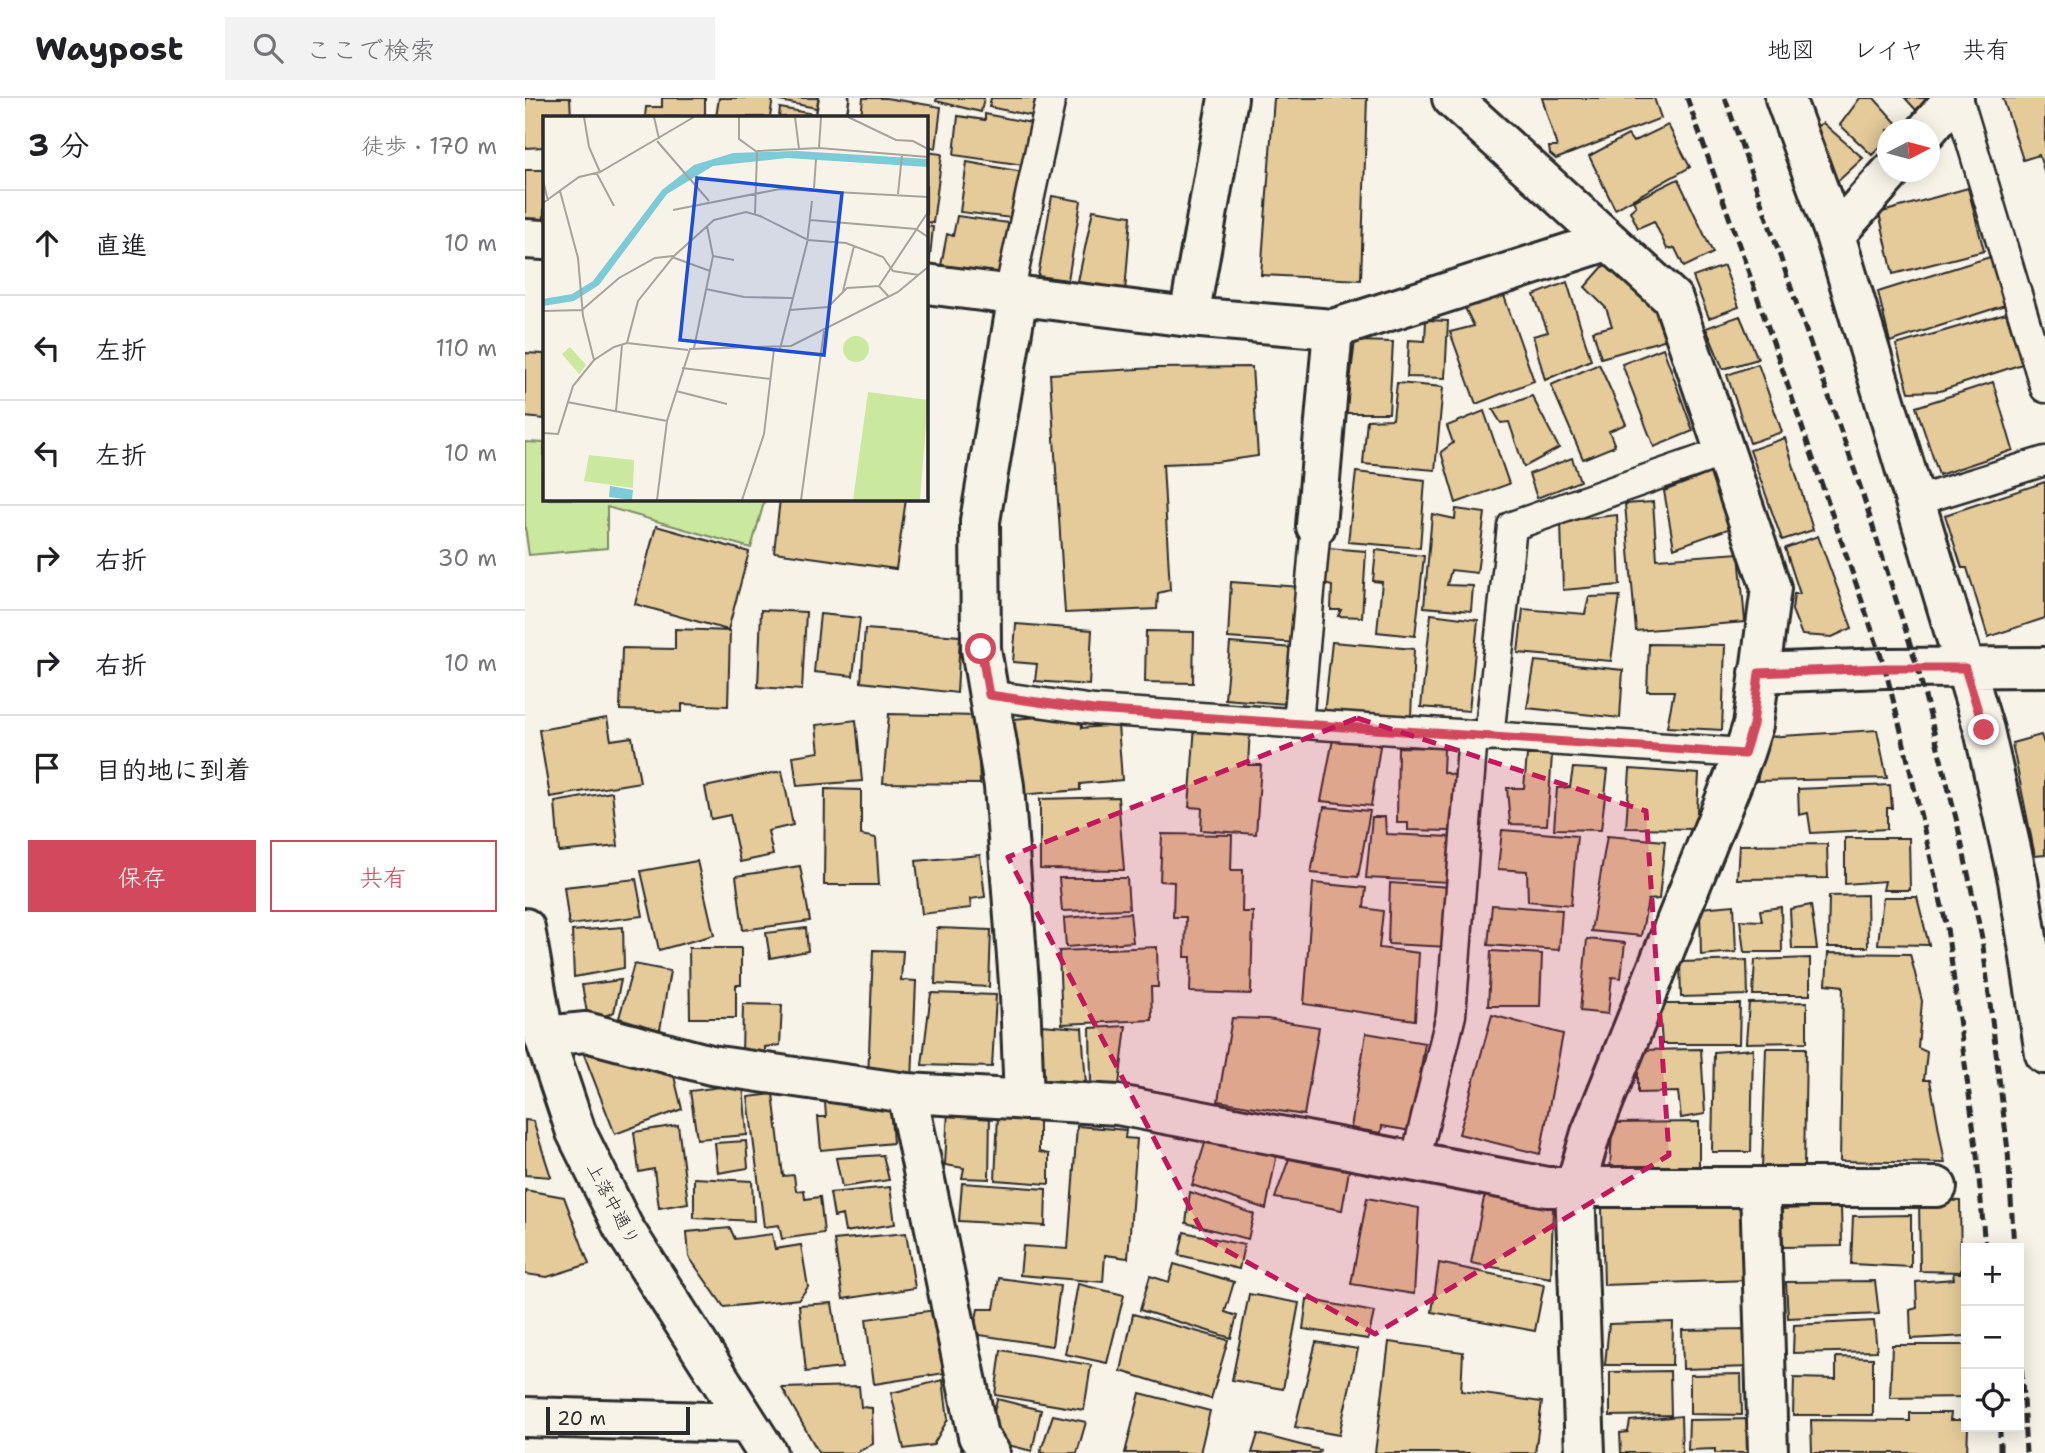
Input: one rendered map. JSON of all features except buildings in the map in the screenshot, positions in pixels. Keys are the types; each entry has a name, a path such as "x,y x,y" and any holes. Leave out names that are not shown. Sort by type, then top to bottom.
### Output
{"street":[{"path":"1189,317 1227,98"},
{"path":"1452,98 1673,299 1772,588 1753,725 1744,754 1591,1133 1575,1187 1585,1453"},
{"path":"1785,98 1835,235 1984,730 2018,880 2045,1054"},
{"path":"1937,119 1956,98"},
{"path":"1835,235 1882,182"},
{"path":"525,239 543,240"},
{"path":"927,284 1189,317 1333,329 1607,241"},
{"path":"1014,295 980,521 981,649 1004,786 1020,996 1024,1100"},
{"path":"1316,526 1333,329"},
{"path":"1759,673 1885,668 2045,667"},
{"name":"上落中通り","path":"525,928 530,984 576,1132 623,1227 757,1438"},
{"path":"544,1036 586,1032 711,1065 907,1093 1118,1105 1547,1187 1937,1187"},
{"path":"907,1093 978,1436 984,1452"},
{"path":"1760,1187 1767,1453"},
{"path":"525,1417 757,1438"}],"lane":[{"path":"831,116 834,98"},
{"path":"1014,295 1051,98"},
{"path":"1956,98 2045,388"},
{"path":"1415,1162 1451,1015 1481,736 1511,526 1724,452"},
{"path":"1916,501 2045,461"},
{"path":"1298,723 1316,526"},
{"path":"989,695 1094,710 1744,754"}],"highlighted area":[{"path":"1357,718 1646,811 1669,1155 1375,1334 1206,1239 1008,857"}],"green space":[{"path":"525,442 543,443 543,500 765,500 751,548 607,507 607,548 529,555 525,527"}],"railway":[{"path":"1687,98 1885,668 1947,928 1977,1155 1985,1243"},
{"path":"1725,98 1860,486 1918,669 1956,818 1982,938 2008,1151 2014,1243"},
{"path":"2021,1369 2026,1453"},
{"path":"2000,1432 2000,1453"}],"route":[{"path":"981,649 989,695 1094,710 1744,754 1753,725 1759,673 1965,668 1984,730"}]}
